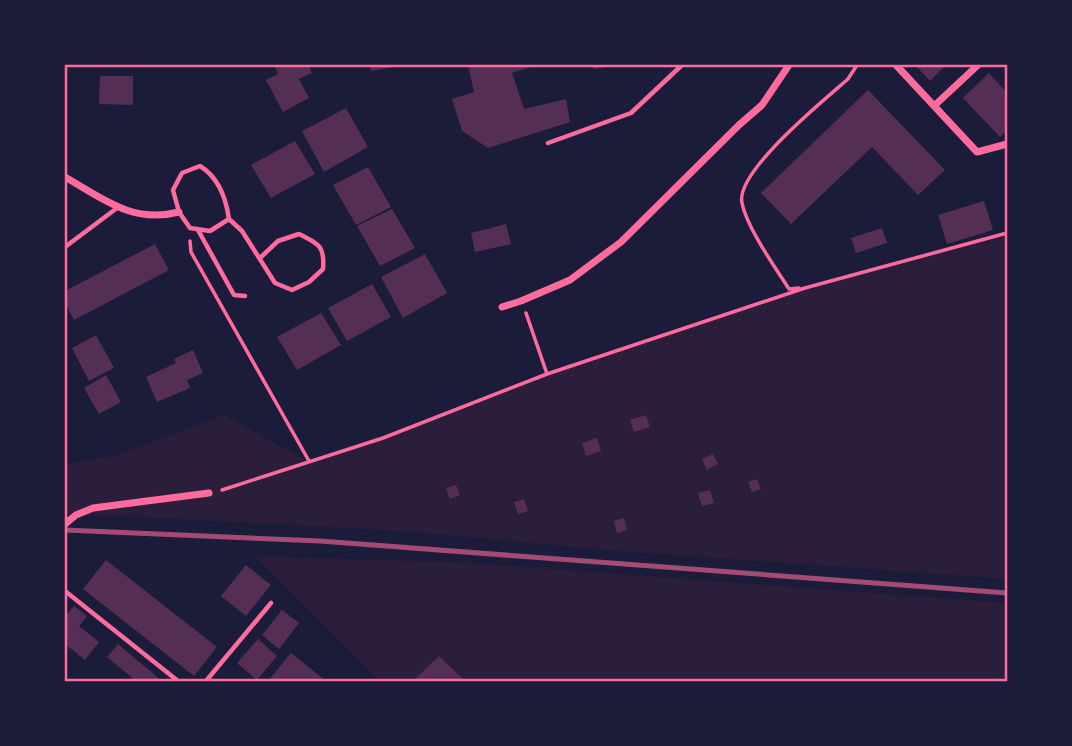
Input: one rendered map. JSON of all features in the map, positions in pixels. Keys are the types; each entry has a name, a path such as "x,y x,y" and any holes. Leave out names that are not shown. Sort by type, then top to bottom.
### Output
{"street":[{"path":"502,307 570,280 621,242 739,124 762,105 789,65"},
{"path":"896,65 977,152 1007,144"},
{"path":"934,106 978,65"},
{"path":"65,177 117,208 156,216 179,212"},
{"path":"65,524 76,515 93,509 209,494"}],"lane":[{"path":"548,144 631,113 682,65"},
{"path":"229,219 210,232 190,228 179,212 173,190 182,173 200,166 209,172 227,204 229,219 242,231 275,283 292,290 309,282 323,269 324,256 320,245 299,233 278,242 260,258"},
{"path":"65,247 117,208"},
{"path":"198,230 234,295 245,296"},
{"path":"65,591 178,681"},
{"path":"206,681 271,603"}],"path":[{"path":"805,288 789,289 763,246 741,202 745,182 763,159 848,79 856,65"},
{"path":"190,228 191,252 309,462"},
{"path":"209,494 383,438 547,374 805,288 1007,233"},
{"path":"521,301 547,374"}],"shaded area":[{"path":"1007,234 1007,579 619,551 402,531 140,517 76,515 65,518 65,464 118,455 224,415 309,462 383,438 547,374 780,297"},
{"path":"255,556 472,563 1007,603 1007,681 380,681"}],"building":[{"path":"274,65 308,65 312,73 299,79 309,98 283,112 266,80 278,74"},
{"path":"370,65 400,65 401,66 371,71"},
{"path":"468,65 537,65 512,73 524,109 566,99 570,122 488,148 462,131 452,99 474,92"},
{"path":"588,65 610,65 610,66 594,69"},
{"path":"915,65 946,65 930,81"},
{"path":"989,73 1007,93 1007,130 1000,137 963,98"},
{"path":"100,76 133,76 133,105 99,104"},
{"path":"868,90 945,170 918,195 872,147 791,224 761,193"},
{"path":"346,108 368,147 324,172 302,131"},
{"path":"295,141 315,174 271,198 251,165"},
{"path":"368,167 391,207 356,225 333,185"},
{"path":"984,201 993,230 947,244 938,215"},
{"path":"392,209 415,248 380,266 357,226"},
{"path":"506,224 511,244 475,252 471,233"},
{"path":"882,228 887,243 856,253 851,238"},
{"path":"155,244 169,270 74,320 65,303 65,291"},
{"path":"425,254 447,293 403,318 381,277"},
{"path":"372,284 391,317 347,341 328,308"},
{"path":"321,313 341,345 297,370 277,337"},
{"path":"96,335 114,368 89,381 72,348"},
{"path":"193,350 203,373 187,380 190,388 157,402 146,377 176,363 174,359"},
{"path":"106,375 121,402 99,414 84,388"},
{"path":"646,415 650,427 634,432 630,420"},
{"path":"597,438 601,451 586,456 582,443"},
{"path":"713,454 718,464 707,470 702,459"},
{"path":"757,479 761,489 752,492 748,482"},
{"path":"456,485 460,495 450,499 446,488"},
{"path":"710,490 714,503 702,506 698,493"},
{"path":"524,499 528,511 518,514 514,502"},
{"path":"624,518 627,530 617,533 614,521"},
{"path":"106,560 217,647 194,676 83,589"},
{"path":"246,565 271,585 246,616 221,596"},
{"path":"74,606 87,616 79,626 99,642 85,660 65,644 65,609 67,614"},
{"path":"282,610 299,623 279,649 262,635"},
{"path":"258,639 277,656 257,680 237,663"},
{"path":"118,644 162,681 136,681 107,657"},
{"path":"291,653 326,681 268,681"},
{"path":"439,656 465,681 413,681"}],"railway":[{"path":"65,530 320,541 1007,593"}]}
